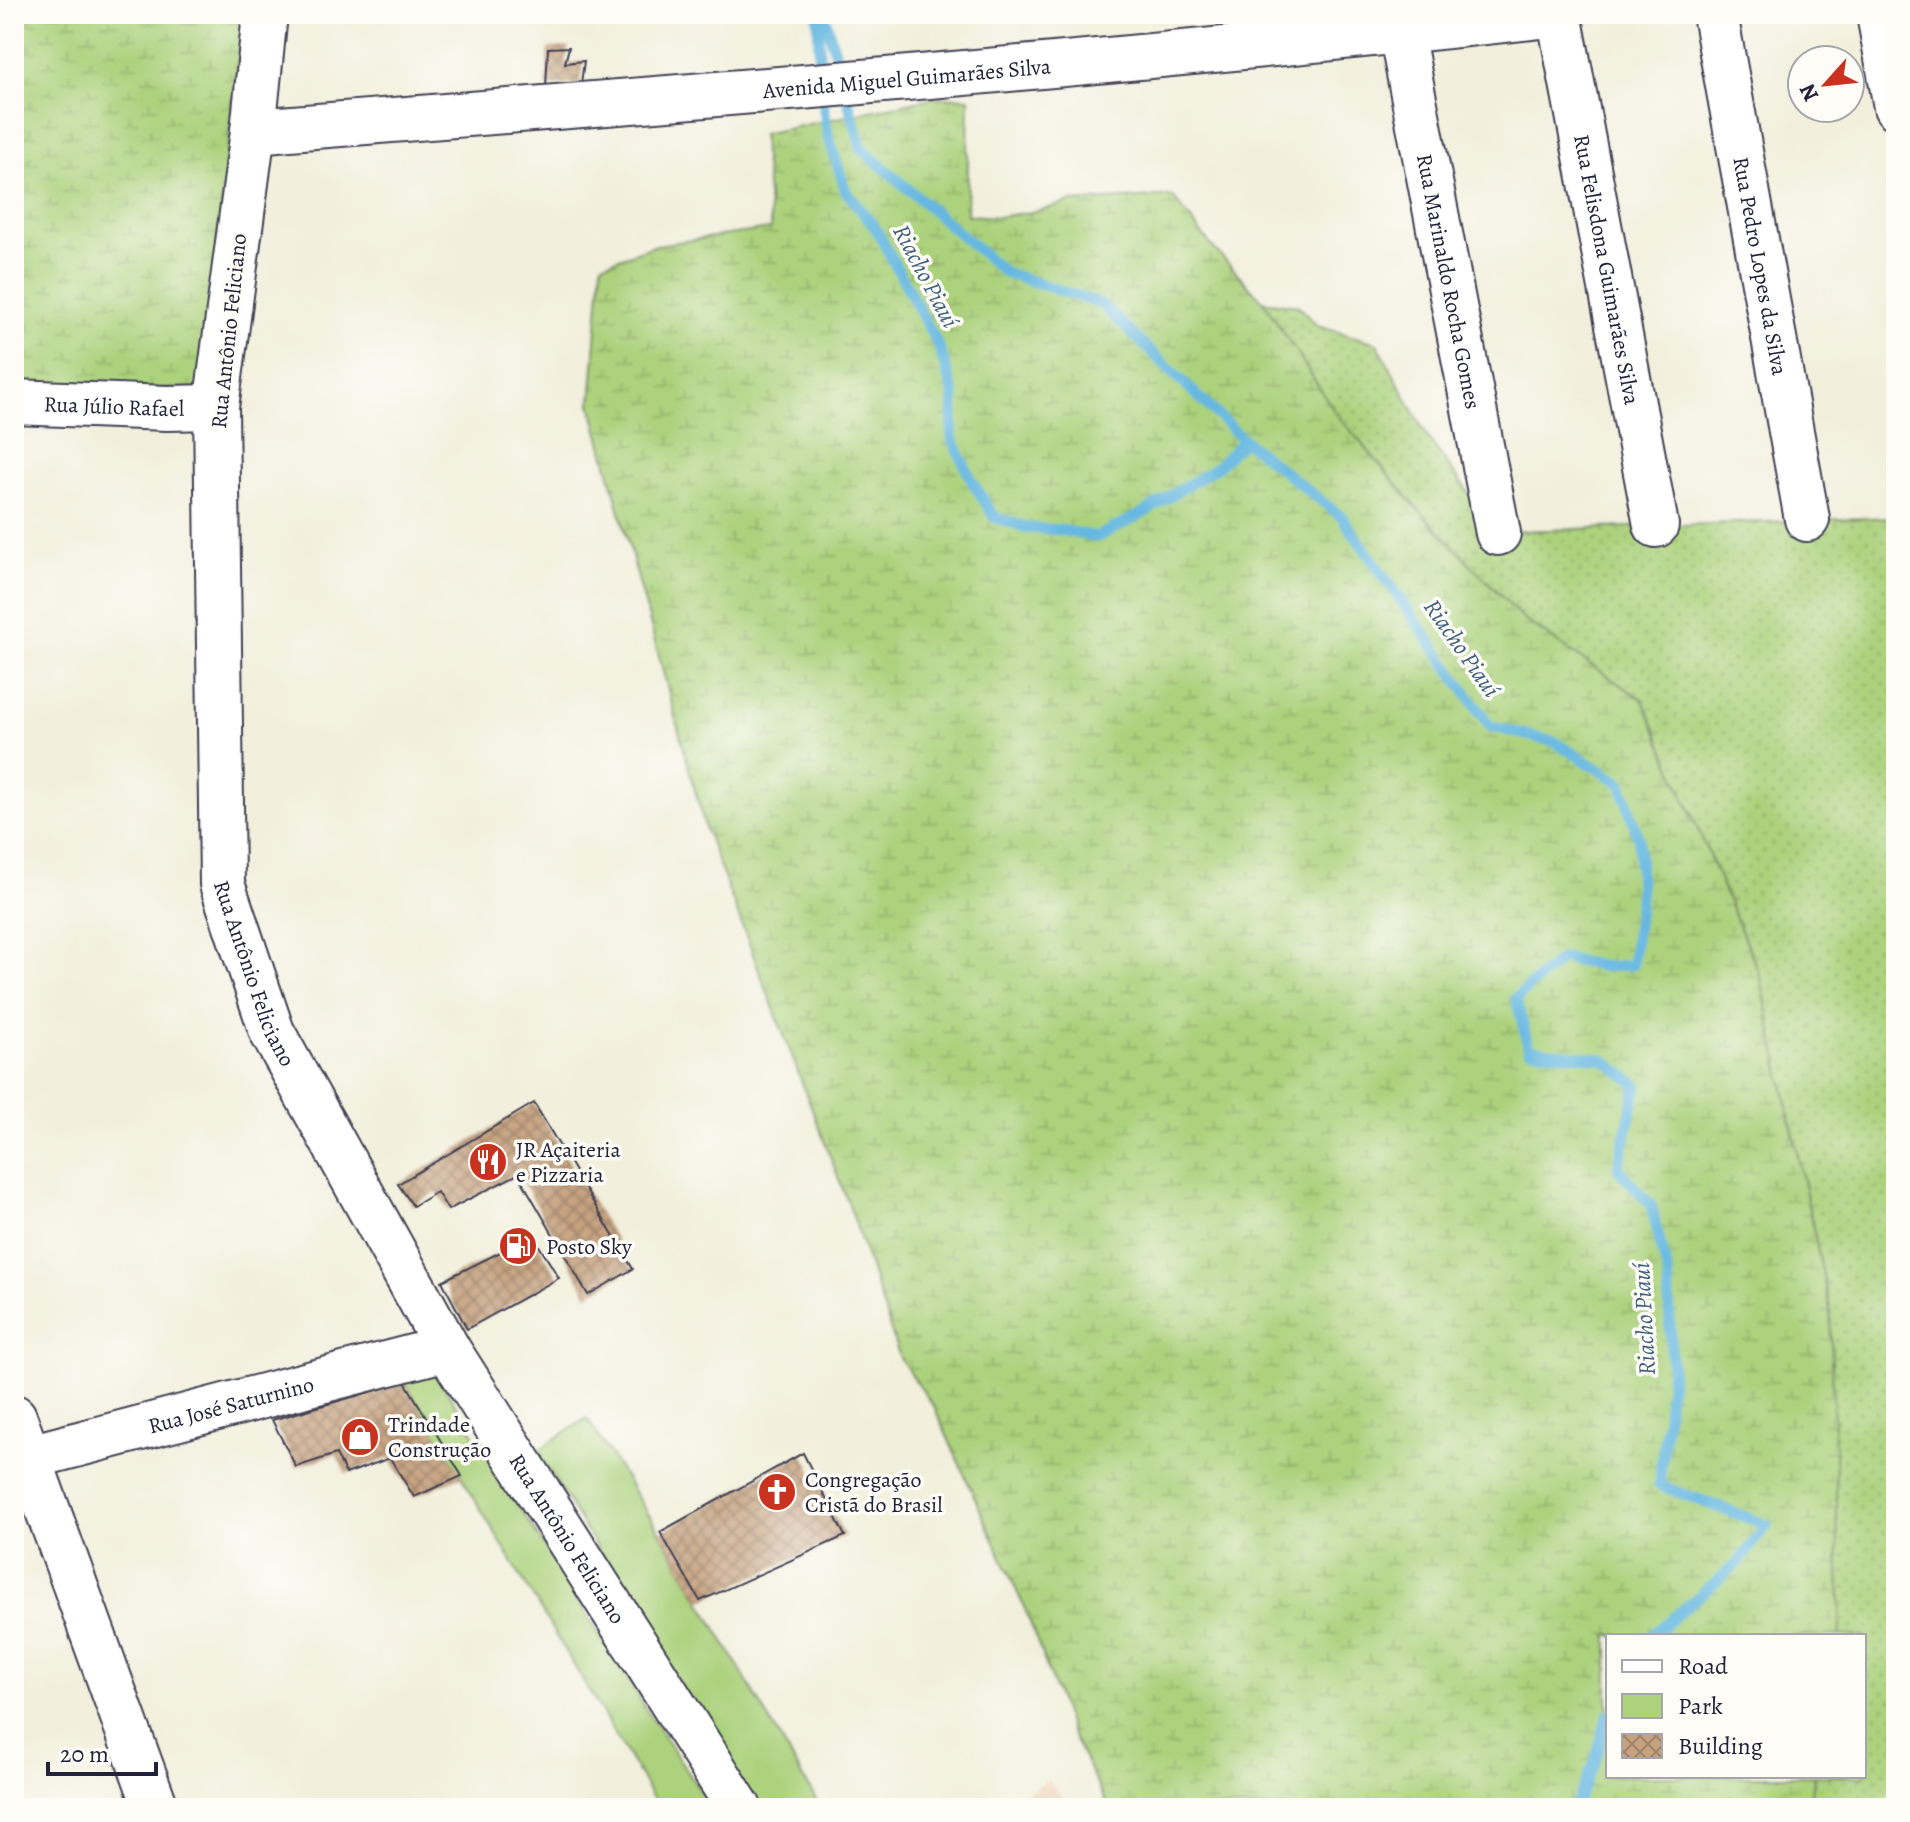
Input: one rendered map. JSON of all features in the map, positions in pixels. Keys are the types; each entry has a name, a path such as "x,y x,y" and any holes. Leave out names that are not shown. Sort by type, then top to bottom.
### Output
{"street":[{"name":"Rua Antônio Feliciano","path":"265,14 253,131 216,407 222,884 272,1032 447,1348 739,1808"},
{"name":"Avenida Miguel Guimarães Silva","path":"253,131 872,83 1262,29 1401,32 1559,14"},
{"name":"Rua Felisdona Guimarães Silva","path":"1559,14 1656,525"},
{"name":"Rua Pedro Lopes da Silva","path":"1715,14 1807,519"},
{"path":"1879,14 1896,107"},
{"name":"Rua Marinaldo Rocha Gomes","path":"1401,32 1498,533"},
{"name":"Rua Júlio Rafael","path":"14,402 216,407"},
{"name":"Rua José Saturnino","path":"22,1459 447,1348"},
{"path":"14,1417 22,1459 156,1808"}],"shaded area":[{"path":"1048,1779 1071,1808 1005,1808"}],"green space":[{"path":"14,14 243,14 200,390 14,384"},
{"path":"936,97 969,98 967,215 997,217 1070,202 1172,196 1210,244 1263,301 1335,412 1414,505 1524,620 1643,700 1760,975 1830,1309 1841,1627 1840,1634 1606,1634 1606,1778 1815,1778 1809,1808 1109,1808 1071,1732 1025,1609 934,1407 900,1358 853,1216 706,831 591,404 602,264 657,245 771,229 762,134"},
{"path":"1263,301 1299,306 1317,326 1377,343 1428,438 1498,532 1896,517 1896,1808 1809,1808 1815,1778 1866,1778 1866,1634 1840,1634 1830,1309 1760,975 1643,700 1524,620 1414,505 1335,412"},
{"path":"434,1370 649,1714 712,1808 659,1808 405,1382"},
{"path":"587,1418 660,1532 821,1808 756,1808 537,1451"}],"building":[{"path":"569,47 565,63 584,61 581,84 546,87 548,48"},
{"path":"534,1103 633,1269 588,1295 518,1174 448,1210 437,1192 413,1206 398,1184"},
{"path":"533,1236 559,1278 467,1329 442,1281"},
{"name":"Trindade Construção","path":"405,1382 462,1476 414,1497 390,1458 346,1474 336,1454 296,1467 272,1420"},
{"name":"Congregação Cristã do Brasil","path":"803,1453 845,1536 700,1601 660,1532"}],"waterway":[{"name":"Riacho Piauí","path":"818,14 820,78"},
{"name":"Riacho Piauí","path":"824,14 841,73"},
{"name":"Riacho Piauí","path":"846,94 862,149 1004,272 1101,304 1244,440 1342,517 1490,726 1555,742 1621,783 1639,840 1640,899 1632,965 1606,967 1562,958 1516,998 1529,1049 1603,1059 1637,1085 1618,1169 1651,1205 1668,1274 1672,1369 1659,1485 1767,1525 1736,1565 1653,1634"},
{"name":"Riacho Piauí","path":"822,95 828,135 846,191 876,229 939,347 954,395 952,438 972,481 994,517 1028,528 1097,537 1142,514 1218,466 1244,440"},
{"name":"Riacho Piauí","path":"1574,1808 1595,1762 1606,1722"}],"place":[{"name":"JR Açaiteria e Pizzaria","path":"488,1162"},
{"name":"Posto Sky","path":"518,1246"},
{"name":"Trindade Construção","path":"360,1437"},
{"name":"Congregação Cristã do Brasil","path":"777,1492"}]}
